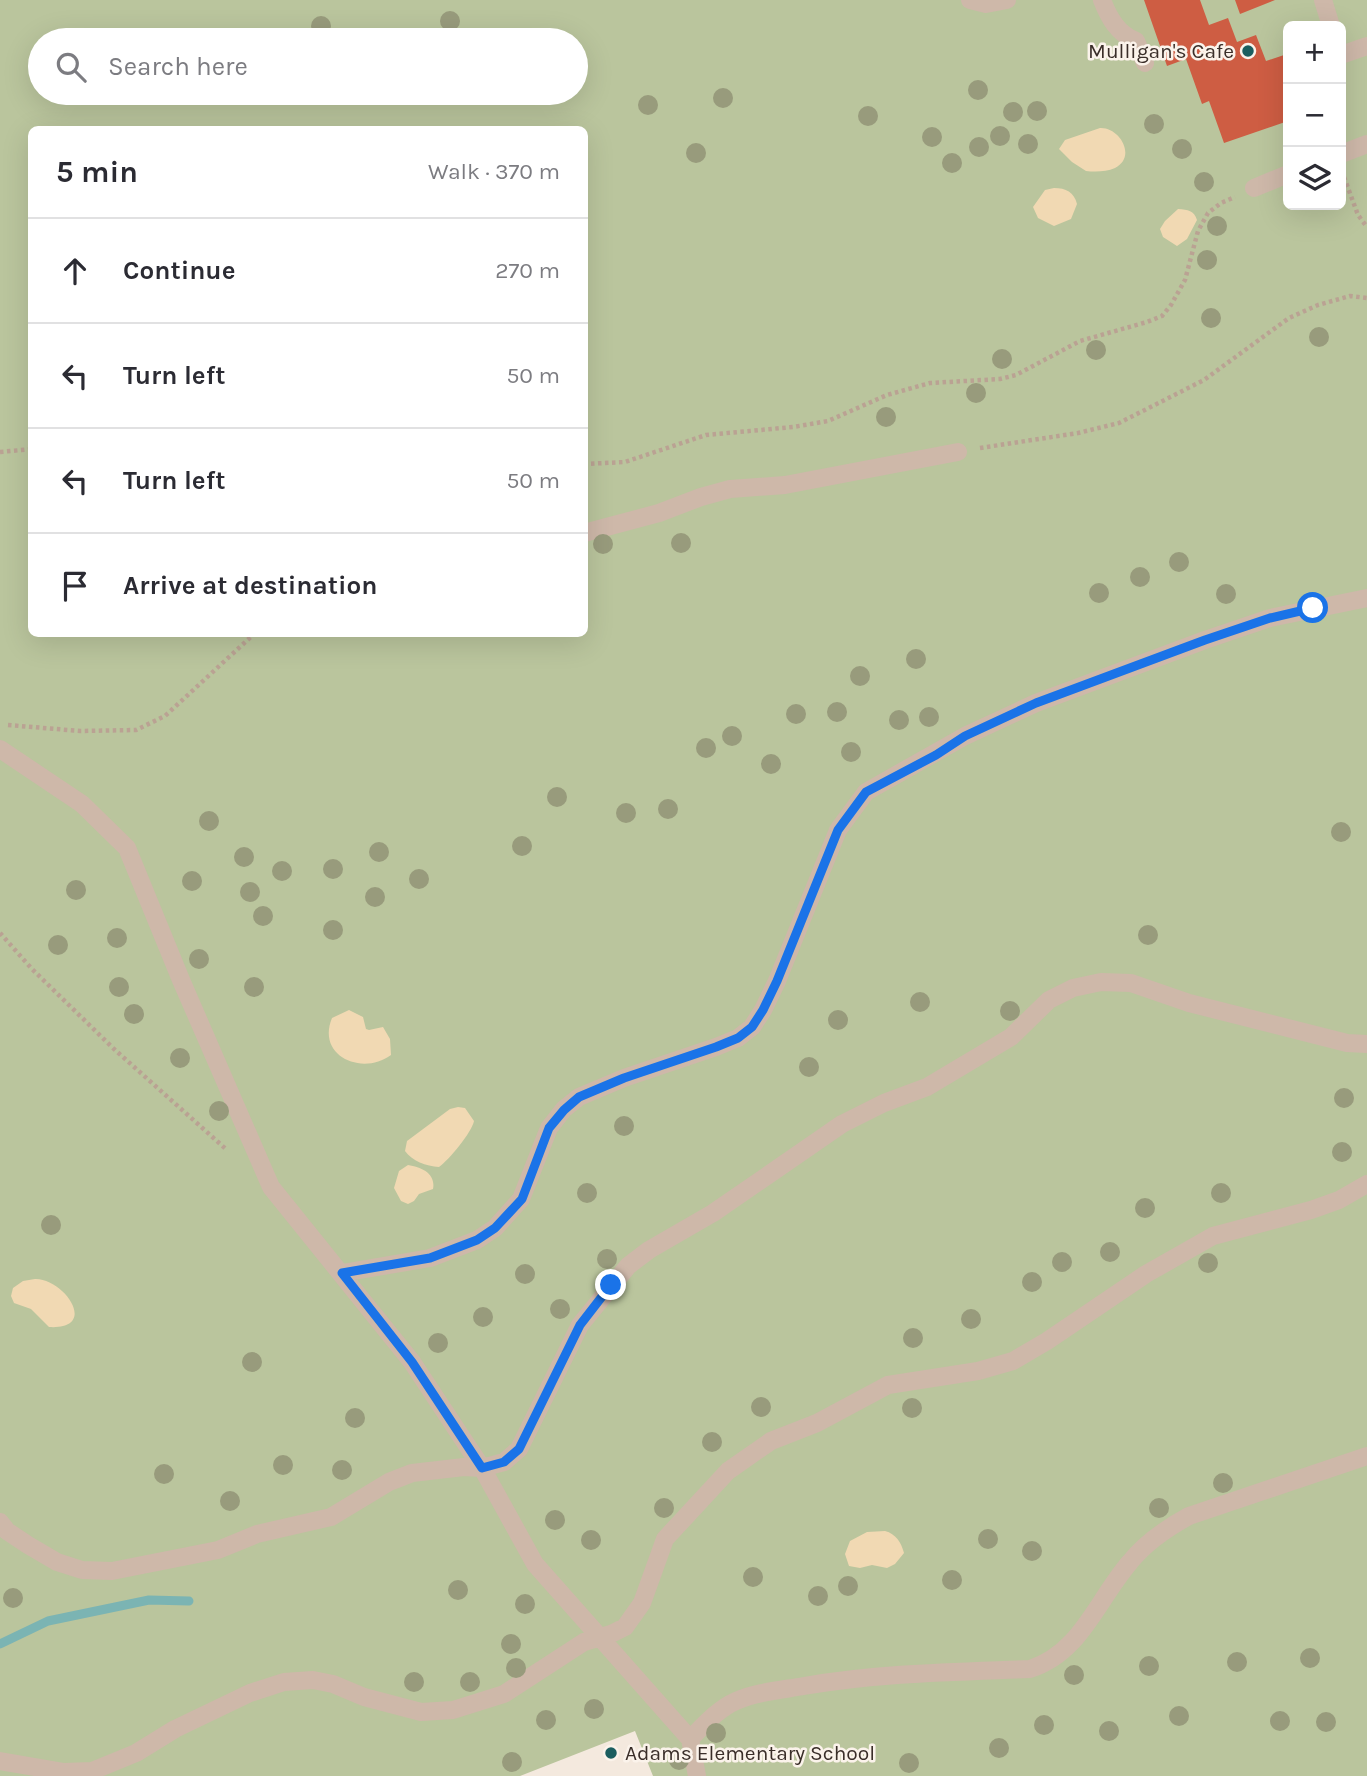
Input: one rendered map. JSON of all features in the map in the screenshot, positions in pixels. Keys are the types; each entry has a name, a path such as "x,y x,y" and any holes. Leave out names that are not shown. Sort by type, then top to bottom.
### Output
{"lane":[{"path":"970,0 986,4 1007,0"},
{"path":"1102,0 1123,36 1136,40 1144,63"},
{"path":"1323,0 1329,21"},
{"path":"1346,53 1367,46"},
{"path":"1346,153 1367,144"},
{"path":"1254,188 1283,176"},
{"path":"588,532 659,513 730,489 785,485 958,452"},
{"path":"342,1273 430,1258 477,1240 495,1228 522,1199 549,1128 579,1097 624,1078 716,1047 738,1038 752,1027 777,981 838,830 866,792 936,755 965,736 1036,703 1270,618 1367,598"},
{"path":"0,749 82,804 127,848 271,1187 412,1362 482,1468 535,1564 598,1638 691,1739 697,1776"},
{"path":"0,1522 7,1531 57,1562 82,1570 112,1571 219,1550 257,1534 331,1517 389,1482 412,1473 464,1466 482,1468 504,1462 519,1449 580,1325 628,1266 649,1250 713,1213 842,1124 884,1103 927,1087 982,1056 1011,1037 1049,1000 1073,988 1101,982 1131,983 1189,1003 1238,1013 1347,1043 1367,1044"},
{"path":"0,1761 64,1772 92,1770 136,1753 176,1729 250,1693 284,1682 323,1682 385,1704 421,1712 453,1710 504,1694 584,1642 625,1627 642,1603 665,1539 728,1471 771,1441 817,1423 888,1385 978,1371 1013,1361 1146,1275 1213,1236 1311,1210 1339,1200 1367,1184"},
{"path":"691,1739 712,1717 733,1702 753,1695 850,1678 927,1672 1030,1670 1043,1665 1055,1659 1076,1640 1130,1562 1159,1534 1174,1524 1189,1516 1367,1456"}],"path":[{"path":"1346,183 1358,215 1367,227"},
{"path":"588,464 625,462 706,435 828,421 887,396 930,383 1000,379 1016,375 1080,341 1147,323 1161,316 1185,280 1198,231 1208,213 1221,203 1254,188"},
{"path":"958,452 1078,433 1119,423 1204,380 1289,318 1318,305 1350,296 1367,298"},
{"path":"0,452 28,449"},
{"path":"0,725 80,731 136,730 165,716 251,637"},
{"path":"0,933 32,969 114,1049 177,1102 232,1154"}],"green space":[{"path":"0,0 1367,0 1367,1776 653,1776 635,1731 520,1776 0,1776"}],"sand":[{"path":"1100,128 1114,132 1123,144 1125,157 1115,168 1086,171 1059,149 1065,140"},
{"path":"1054,188 1069,192 1077,204 1071,219 1054,226 1038,218 1033,207 1045,190"},
{"path":"1178,209 1190,211 1197,220 1187,239 1177,246 1163,237 1160,229"},
{"path":"349,1010 363,1017 366,1029 383,1027 390,1039 391,1055 368,1064 345,1059 336,1052 329,1032 332,1018"},
{"path":"465,1108 474,1121 465,1139 439,1167 415,1160 408,1155 405,1151 407,1141 450,1109"},
{"path":"408,1165 427,1172 432,1179 433,1189 419,1194 408,1204 401,1201 394,1188 399,1171"},
{"path":"23,1281 46,1281 66,1295 75,1313 72,1321 64,1326 49,1327 31,1309 14,1303 11,1296 13,1288"},
{"path":"885,1531 898,1539 904,1553 895,1564 887,1568 872,1565 860,1568 849,1566 845,1554 850,1541 867,1532"}],"building":[{"path":"1144,0 1200,0 1209,25 1228,18 1237,42 1256,35 1266,61 1283,55 1283,123 1224,143 1209,101 1202,104 1186,59 1167,66"},
{"path":"1235,0 1275,0 1240,14"}],"waterway":[{"path":"0,1644 48,1621 149,1600 189,1601"}],"place":[{"name":"Mulligan's Cafe","path":"1248,51"},
{"name":"Adams Elementary School","path":"611,1753"}],"route":[{"path":"611,1285 580,1325 519,1449 504,1462 482,1468 412,1362 342,1273 430,1258 477,1240 495,1228 522,1199 549,1128 579,1097 624,1078 716,1047 738,1038 752,1027 777,981 838,830 866,792 936,755 965,736 1036,703 1205,640 1270,618 1313,608"}]}
